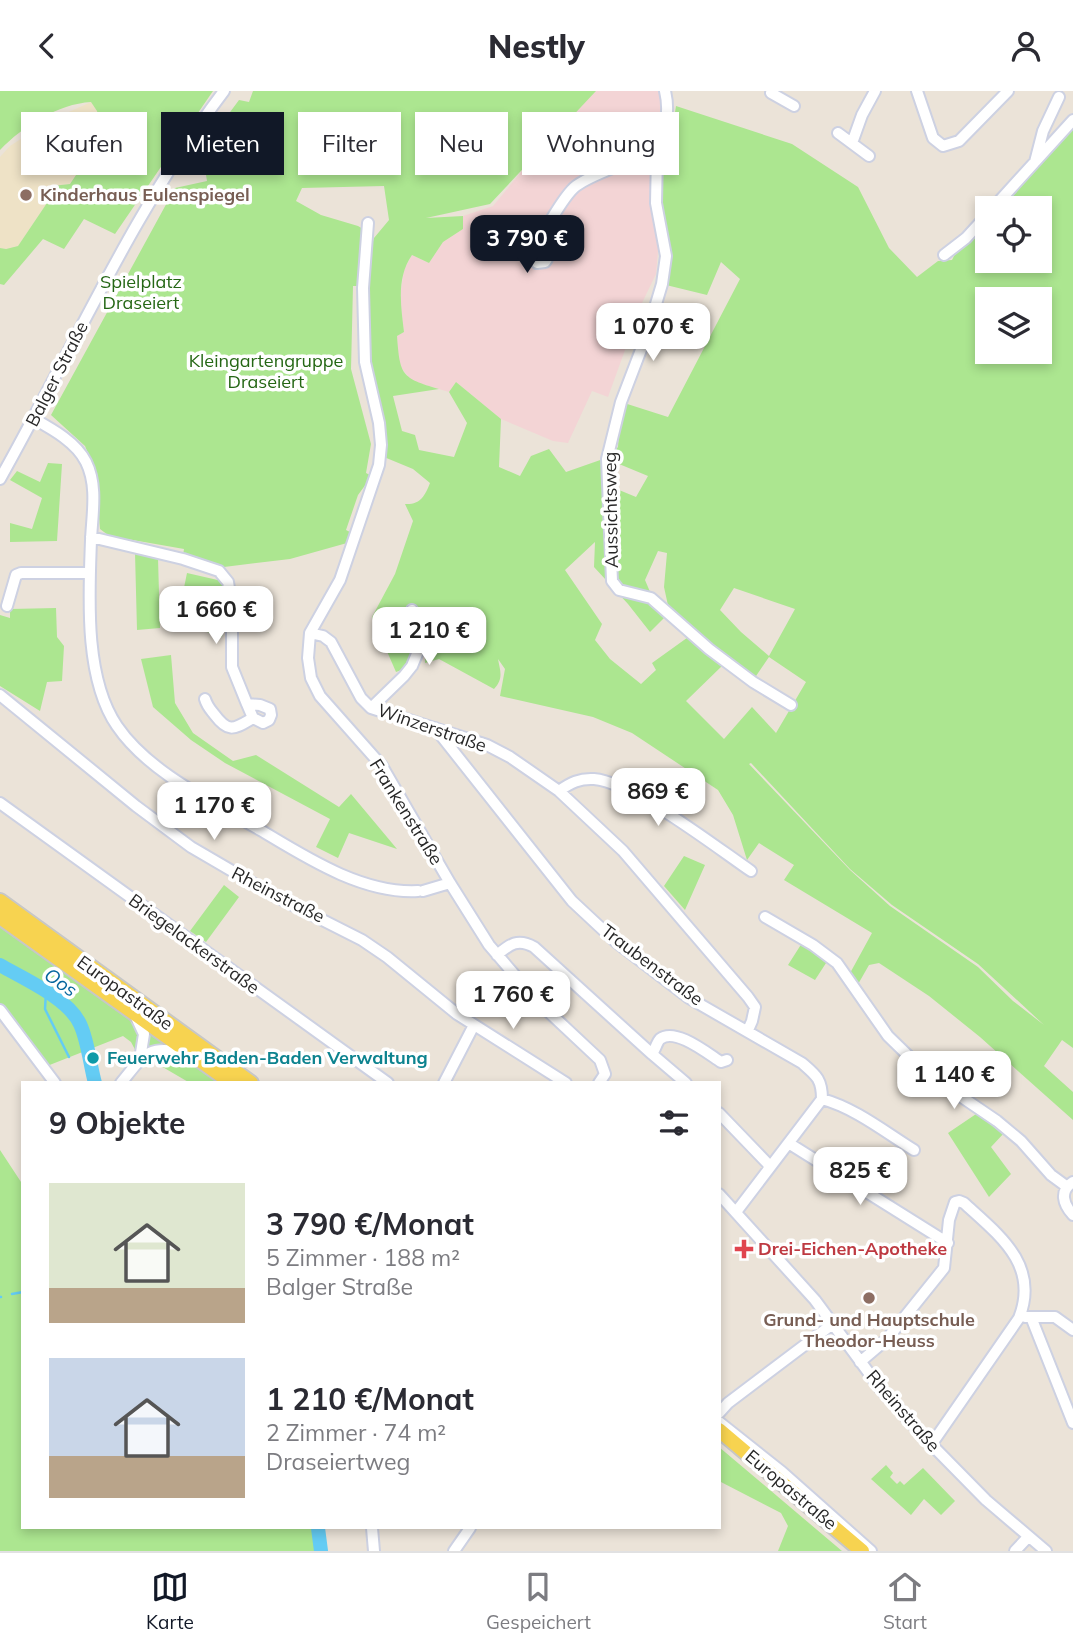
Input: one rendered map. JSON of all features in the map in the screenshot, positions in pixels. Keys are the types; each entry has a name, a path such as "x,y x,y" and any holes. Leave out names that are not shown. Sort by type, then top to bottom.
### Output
{"main road":[{"name":"Europastraße","path":"0,901 248,1081"},
{"name":"Europastraße","path":"0,917 229,1081"},
{"name":"Europastraße","path":"721,1432 862,1551"},
{"name":"Europastraße","path":"721,1443 848,1551"}],"street":[{"name":"Balger Straße","path":"0,479 158,186 223,91"},
{"name":"Aussichtsweg","path":"665,91 666,112"},
{"path":"852,143 862,115 875,91"},
{"path":"917,91 933,138 940,145 946,146 959,141 1008,91"},
{"path":"771,93 791,100"},
{"path":"1035,162 1043,131 1059,97"},
{"path":"1004,196 1073,120"},
{"path":"838,133 869,156"},
{"path":"544,235 573,188 593,175"},
{"name":"Aussichtsweg","path":"657,175 656,203 666,256 662,284 647,334 621,402 607,459 612,581 619,590 652,598 709,649 753,682 790,705"},
{"name":"Frankenstraße","path":"368,223 363,288 365,362 379,423 379,465 340,580 310,633 308,658 311,678 320,696 382,766 450,883 497,955 537,1001 600,1060 605,1074 600,1081"},
{"path":"944,255 975,228"},
{"path":"34,419 55,431 85,459 91,473 94,503 90,573 93,642 100,690 109,712 131,743 157,766 198,793 341,874 394,890 421,891 450,883"},
{"path":"91,537 183,559 219,571 228,582 232,606 232,667 247,704 253,718 263,723 269,720 270,709 247,704"},
{"path":"7,606 16,575 21,573 90,573"},
{"path":"371,708 412,666 426,632 412,610"},
{"name":"Winzerstraße","path":"310,633 323,636 331,642 361,698 371,708 487,745 510,757 559,791 623,851 748,997 755,1007 748,1030"},
{"name":"Rheinstraße","path":"0,695 136,806 191,847 275,896 362,940 474,1025 563,1081"},
{"path":"205,699 207,706 227,728 235,728 253,718"},
{"name":"Traubenstraße","path":"435,728 572,901 616,942 678,990 802,1063 815,1074 822,1086 822,1099"},
{"path":"559,791 580,779 613,783 657,808 751,871"},
{"name":"Briegelackerstraße","path":"0,803 385,1081"},
{"path":"765,917 813,945 837,963 888,1036 925,1072 997,1121 1021,1141 1051,1175 1070,1184 1063,1198 1073,1215"},
{"path":"497,955 515,942 525,942 534,947 684,1081"},
{"path":"0,1010 53,1081"},
{"path":"132,1011 144,1034 141,1059"},
{"path":"445,1081 474,1025"},
{"path":"652,1054 659,1040 669,1035 679,1036 721,1062 727,1060"},
{"path":"123,1081 141,1059 160,1049 191,1054"},
{"path":"736,1212 822,1099 834,1102 866,1119 914,1150"},
{"path":"721,1114 770,1166"},
{"path":"790,1144 948,1243"},
{"name":"Rheinstraße","path":"721,1195 815,1300 880,1388 931,1445 986,1500 1046,1551"},
{"path":"860,1361 887,1339 944,1268 949,1220 953,1206 959,1201 1009,1245 1017,1261 1026,1296 1019,1318 931,1445"},
{"path":"1031,1317 1073,1423"},
{"path":"1019,1318 1055,1317 1073,1330"},
{"path":"721,1411 834,1324"},
{"path":"721,1424 782,1472 871,1551"},
{"path":"372,1529 376,1550"},
{"path":"454,1551 469,1529"},
{"path":"1016,1551 1028,1537"}],"shaded area":[{"path":"596,91 660,91 662,112 576,112"},
{"path":"91,102 97,112 69,112"},
{"path":"21,139 21,175 76,175 70,184 52,186 47,203 18,246 6,249 0,248 0,157"},
{"path":"522,171 522,175 658,175 660,229 656,274 642,303 608,397 592,391 568,443 553,441 501,419 456,382 449,392 412,381 399,365 397,336 404,332 400,297 404,270 412,255 429,263 443,242 463,229 463,216 493,206"}],"green space":[{"path":"0,91 213,91 199,112 161,112 161,167 115,234 84,219 64,249 43,239 4,285 0,284 0,248 18,246 47,203 52,186 70,184 76,175 147,175 147,112 97,112 91,102 54,112 21,112 21,132 0,150"},
{"path":"253,91 596,91 576,112 522,112 522,170 490,204 426,218 463,216 463,229 443,242 429,263 412,255 402,283 404,332 397,336 399,359 405,373 417,382 439,389 393,396 402,431 415,435 419,450 454,457 467,423 449,392 456,382 501,419 499,467 520,476 531,456 549,449 566,472 606,458 607,485 636,497 648,476 607,459 618,447 621,402 668,417 740,279 721,262 707,295 662,284 658,175 679,175 679,112 675,112 676,106 792,144 858,187 889,248 917,277 938,261 952,260 958,248 975,232 975,273 1052,273 1052,196 1010,196 1073,127 1073,1048 1062,1040 1044,1066 1073,1092 1073,1120 980,1037 929,996 879,963 869,965 857,986 849,975 872,933 784,880 794,865 759,843 747,860 733,815 718,790 632,733 593,717 500,696 505,669 498,659 500,678 494,689 439,659 425,663 426,635 412,666 396,672 372,617 395,574 413,521 405,504 421,499 430,483 413,469 384,457 365,362 367,262 374,238 389,220 384,186 302,188 296,201 321,215 363,229 362,286 353,286 351,369 371,444 366,473 372,476 358,495 346,530 352,533 347,543 290,559 224,567 183,555 184,549 127,539 126,543 112,538 100,529 95,470 85,446 51,415 175,188 207,181 206,175 284,175 284,112 230,112 239,100 249,102","holes":["595,542 594,567 650,632 669,613 691,635 652,663 656,670 641,684 610,659 595,640 602,624 565,570","658,551 667,553 664,587 669,610 659,613 645,580","734,588 795,609 769,656 720,610","769,657 806,682 776,733 752,707 724,739 686,701 723,665 754,679","751,763 850,869 892,905 978,964 1044,1025 1013,1001 978,967 890,906 850,870 749,764"]},
{"path":"48,463 62,464 57,541 10,542 10,523 32,529 42,498 10,480 17,471 40,482"},
{"path":"135,553 158,558 160,628 137,630"},
{"path":"187,573 222,581 226,607 222,637 177,622"},
{"path":"56,608 57,637 64,646 62,681 47,682 40,711 0,686 0,615 10,618 10,609"},
{"path":"171,655 175,703 193,733 233,761 256,755 339,807 351,794 397,849 349,833 338,858 316,847 330,819 225,763 191,740 153,707 141,659"},
{"path":"684,856 705,865 685,910 664,886"},
{"path":"224,885 239,897 206,942 190,931"},
{"path":"0,922 133,1017 216,1081 187,1081 154,1062 140,1059 131,1042 123,1036 42,1068 0,1010"},
{"path":"802,943 828,960 815,980 788,965"},
{"path":"979,1112 1005,1132 991,1147 1011,1174 989,1197 948,1133"},
{"path":"0,1150 21,1182 21,1529 315,1529 317,1551 0,1551"},
{"path":"721,1449 842,1551 778,1551 788,1526 781,1513 721,1482"},
{"path":"886,1465 893,1473 890,1477 897,1484 900,1481 904,1485 923,1468 955,1501 941,1515 924,1499 911,1515 871,1479"}],"waterway":[{"name":"Oos","path":"0,965 56,998 74,1015 85,1038 95,1081"},
{"path":"46,992 45,1009 69,1057"},
{"path":"12,1294 21,1292"},
{"name":"Oos","path":"318,1529 321,1551"}],"place":[{"name":"Kinderhaus Eulenspiegel","path":"26,195"},
{"name":"Feuerwehr Baden-Baden Verwaltung","path":"93,1058"},
{"name":"Drei-Eichen-Apotheke","path":"744,1249"},
{"name":"Grund- und Hauptschule Theodor-Heuss","path":"869,1298"}],"park label":[{"name":"Spielplatz Draseiert","path":"141,292"},
{"name":"Kleingartengruppe Draseiert","path":"266,372"}]}
